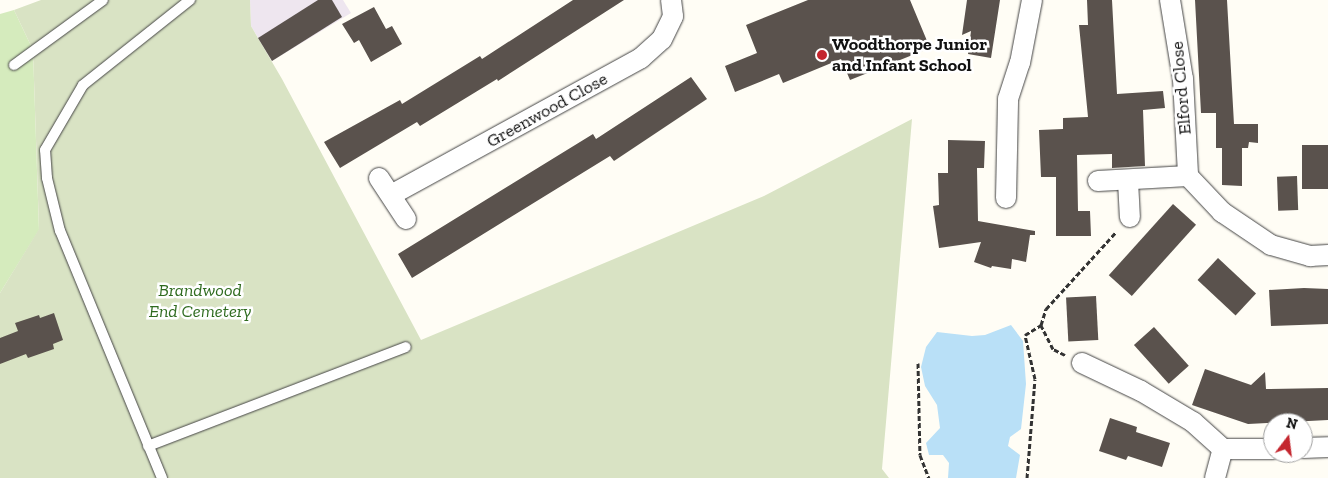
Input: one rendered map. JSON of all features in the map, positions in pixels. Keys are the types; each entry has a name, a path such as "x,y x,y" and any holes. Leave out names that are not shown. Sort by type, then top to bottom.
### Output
{"street":[{"name":"Greenwood Close","path":"391,195 642,58 662,39 673,16 671,0"},
{"path":"1006,198 1008,99 1020,63 1032,0"},
{"name":"Elford Close","path":"1170,0 1183,79 1188,176"},
{"path":"1098,181 1128,181 1188,176 1222,212 1270,245 1310,256 1328,255"},
{"path":"379,178 406,219"},
{"path":"1128,181 1130,217"},
{"path":"1082,363 1141,391 1192,422 1223,449 1263,450"},
{"path":"1313,447 1328,446"},
{"path":"1215,478 1223,449"}],"lane":[{"path":"14,65 103,0"},
{"path":"162,478 60,231 47,178 44,150 83,85 190,0"},
{"path":"148,446 406,347"}],"path":[{"path":"1027,478 1035,379 1025,335 1041,324 1046,309 1107,242"},
{"path":"1041,324 1053,349 1082,363"},
{"path":"918,363 917,414 920,455 929,478"}],"shaded area":[{"path":"250,0 343,0 351,13 272,61 251,26"}],"green space":[{"name":"Brandwood End Cemetery","path":"41,0 250,0 251,26 282,79 421,340 764,196 912,119 882,469 889,478 0,478 0,293 39,229 33,50 14,10"},
{"path":"14,10 33,50 39,230 0,293 0,14"}],"water":[{"path":"1011,325 1023,341 1026,384 1021,429 1010,437 1008,446 1020,455 1016,478 948,478 949,463 943,455 929,455 926,443 940,428 937,405 925,386 921,367 926,347 937,332 972,336 985,335"}],"building":[{"path":"318,0 332,0 342,17 272,61 258,38"},
{"path":"573,0 624,0 498,81 497,79 420,126 417,122 340,168 324,142 400,100 402,104 480,56 482,59"},
{"path":"808,0 910,0 930,48 850,80 841,59 783,83 779,74 735,92 725,66 757,53 746,25"},
{"path":"967,0 1000,0 991,58 968,54 971,31 962,35"},
{"path":"1087,0 1112,0 1117,94 1163,91 1165,108 1143,110 1145,166 1112,168 1112,154 1077,155 1078,211 1090,211 1091,236 1056,236 1056,177 1041,177 1039,130 1063,129 1063,118 1088,117 1079,25 1088,25"},
{"path":"1195,0 1227,0 1234,124 1258,124 1258,143 1249,142 1248,148 1242,148 1242,186 1222,185 1222,148 1216,148 1216,113 1201,113"},
{"path":"374,7 386,29 392,26 402,44 371,62 359,40 354,43 342,24"},
{"path":"691,77 707,99 614,161 610,156 412,278 398,254 593,134 596,139"},
{"path":"948,140 985,141 984,168 977,168 978,221 1035,231 1035,235 1030,235 1026,262 1012,259 1011,269 992,266 991,268 974,262 981,242 939,248 933,206 939,205 938,173 948,173"},
{"path":"1302,145 1328,145 1328,189 1302,189"},
{"path":"1297,176 1298,210 1278,211 1277,177"},
{"path":"1173,204 1196,225 1132,296 1109,275"},
{"path":"1218,258 1256,293 1236,315 1198,280"},
{"path":"1328,289 1328,324 1271,326 1269,290"},
{"path":"1096,296 1098,340 1068,342 1066,298"},
{"path":"54,313 63,340 53,344 54,349 28,358 26,354 0,364 0,338 18,331 15,323 39,315 40,318"},
{"path":"1154,327 1189,366 1169,384 1134,345"},
{"path":"1205,369 1251,385 1265,372 1266,389 1328,388 1328,420 1313,421 1313,413 1263,413 1263,423 1248,424 1192,405"},
{"path":"1110,418 1137,427 1136,432 1170,443 1162,467 1128,456 1126,460 1099,451"}],"place":[{"name":"Woodthorpe Junior and Infant School","path":"822,55"}]}
